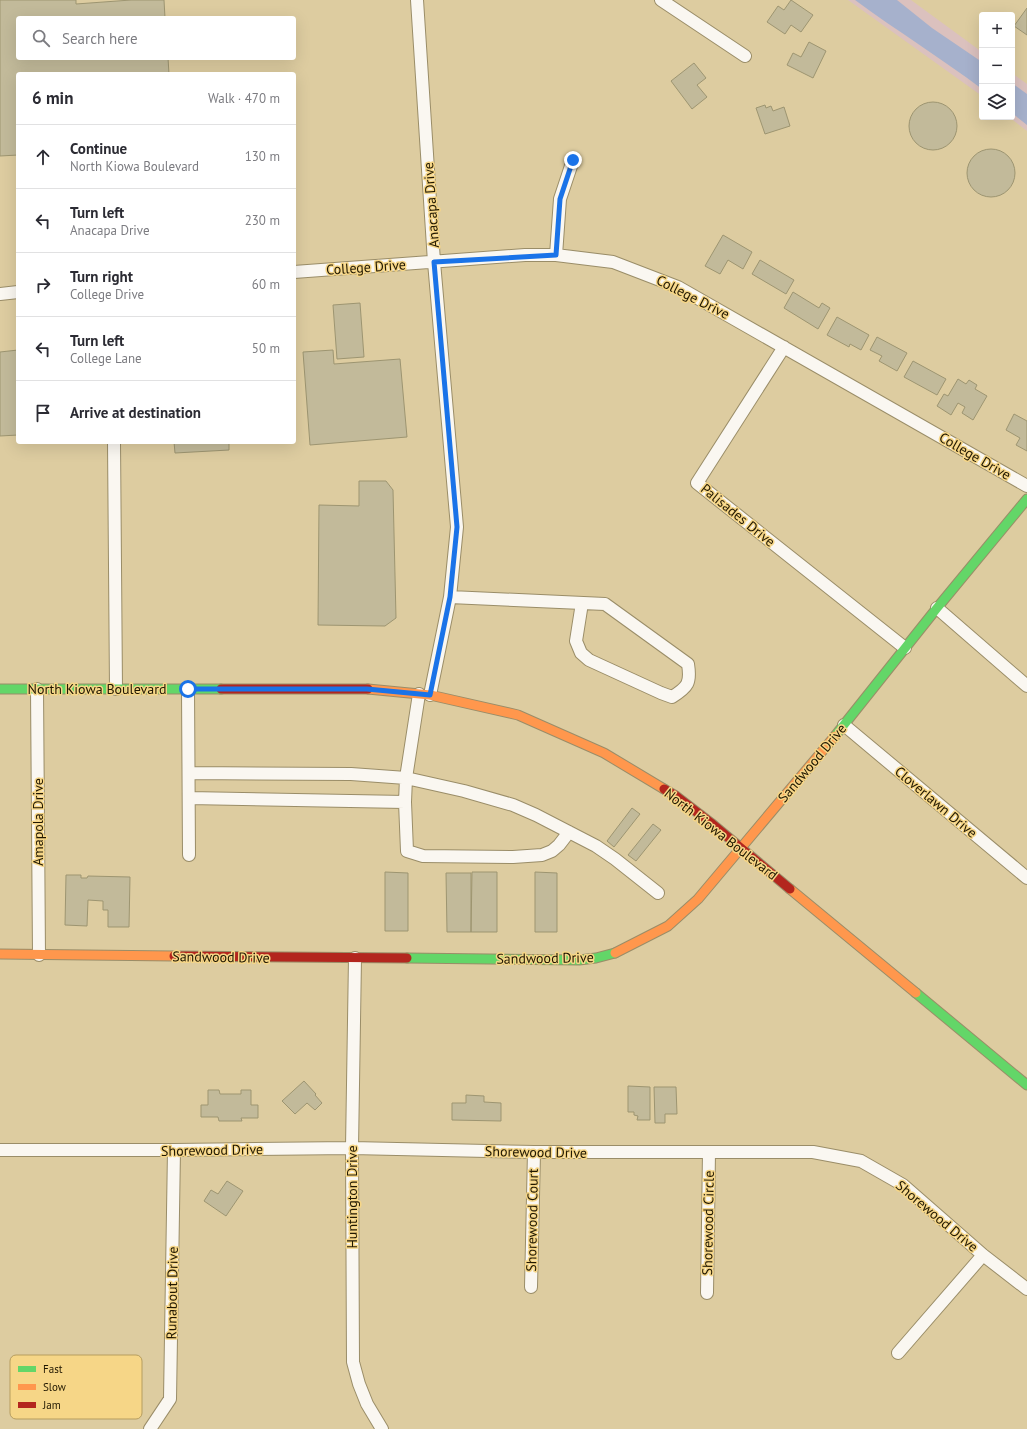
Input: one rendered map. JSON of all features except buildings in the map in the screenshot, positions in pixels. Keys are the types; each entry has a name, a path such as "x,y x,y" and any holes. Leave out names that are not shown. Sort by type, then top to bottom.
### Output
{"street":[{"name":"Anacapa Drive","path":"417,0 434,262 457,527 450,597 406,778 405,802 407,852 423,856 513,857 542,855 552,851 559,845 569,832"},
{"path":"661,0 745,56"},
{"path":"556,255 560,199 573,160"},
{"name":"College Drive","path":"296,272 556,255 613,262 678,287 1027,486"},
{"path":"0,294 16,292"},
{"name":"Palisades Drive","path":"784,347 697,483 905,648"},
{"path":"114,444 116,689"},
{"name":"Sandwood Drive","path":"0,954 579,960 596,958 618,952 668,926 698,899 740,847 844,725 937,608 1027,499"},
{"path":"450,597 582,602 605,604 688,664 690,677 684,689 672,697 589,660 581,653 576,641 582,602"},
{"path":"937,608 1027,686"},
{"name":"North Kiowa Boulevard","path":"0,689 367,689 425,695 518,715 604,752 676,796 740,847 1027,1085"},
{"name":"Amapola Drive","path":"38,689 39,955"},
{"path":"188,689 189,855"},
{"name":"Cloverlawn Drive","path":"844,725 1027,878"},
{"path":"189,773 351,774 406,778 457,790 514,805 536,814 596,846 658,893"},
{"path":"189,798 405,802"},
{"name":"Huntington Drive","path":"355,958 352,1148 353,1362 367,1404 382,1429"},
{"name":"Shorewood Drive","path":"0,1150 352,1148 534,1152 813,1152 861,1161 903,1185 983,1255 1027,1289"},
{"name":"Runabout Drive","path":"150,1429 170,1399 174,1150"},
{"name":"Shorewood Court","path":"531,1287 534,1152"},
{"name":"Shorewood Circle","path":"707,1293 709,1152"},
{"path":"898,1353 983,1255"}],"shaded area":[{"path":"848,0 911,0 979,50 979,94"},
{"path":"1015,75 1027,84 1027,131 1013,120 1015,120"}],"water":[{"path":"855,0 897,0 932,28 979,60 979,87 951,66"},
{"path":"1015,85 1027,94 1027,125 1015,115"}],"traffic: fast":[{"path":"835,736 937,608 1027,499"},
{"path":"0,689 221,689"},
{"path":"407,958 579,960 596,958 615,953"},
{"path":"916,993 1027,1085"}],"traffic: slow":[{"path":"368,689 430,695 518,715 604,753 664,789"},
{"path":"615,953 668,926 698,899 835,736"},
{"path":"790,889 916,993"},
{"path":"0,954 174,956"}],"traffic: jam":[{"path":"221,689 368,689"},
{"path":"664,789 676,796 711,823 790,889"},
{"path":"174,956 407,958"}],"route":[{"path":"188,689 367,689 430,695 450,597 457,527 434,262 556,255 560,199 573,160"}]}
